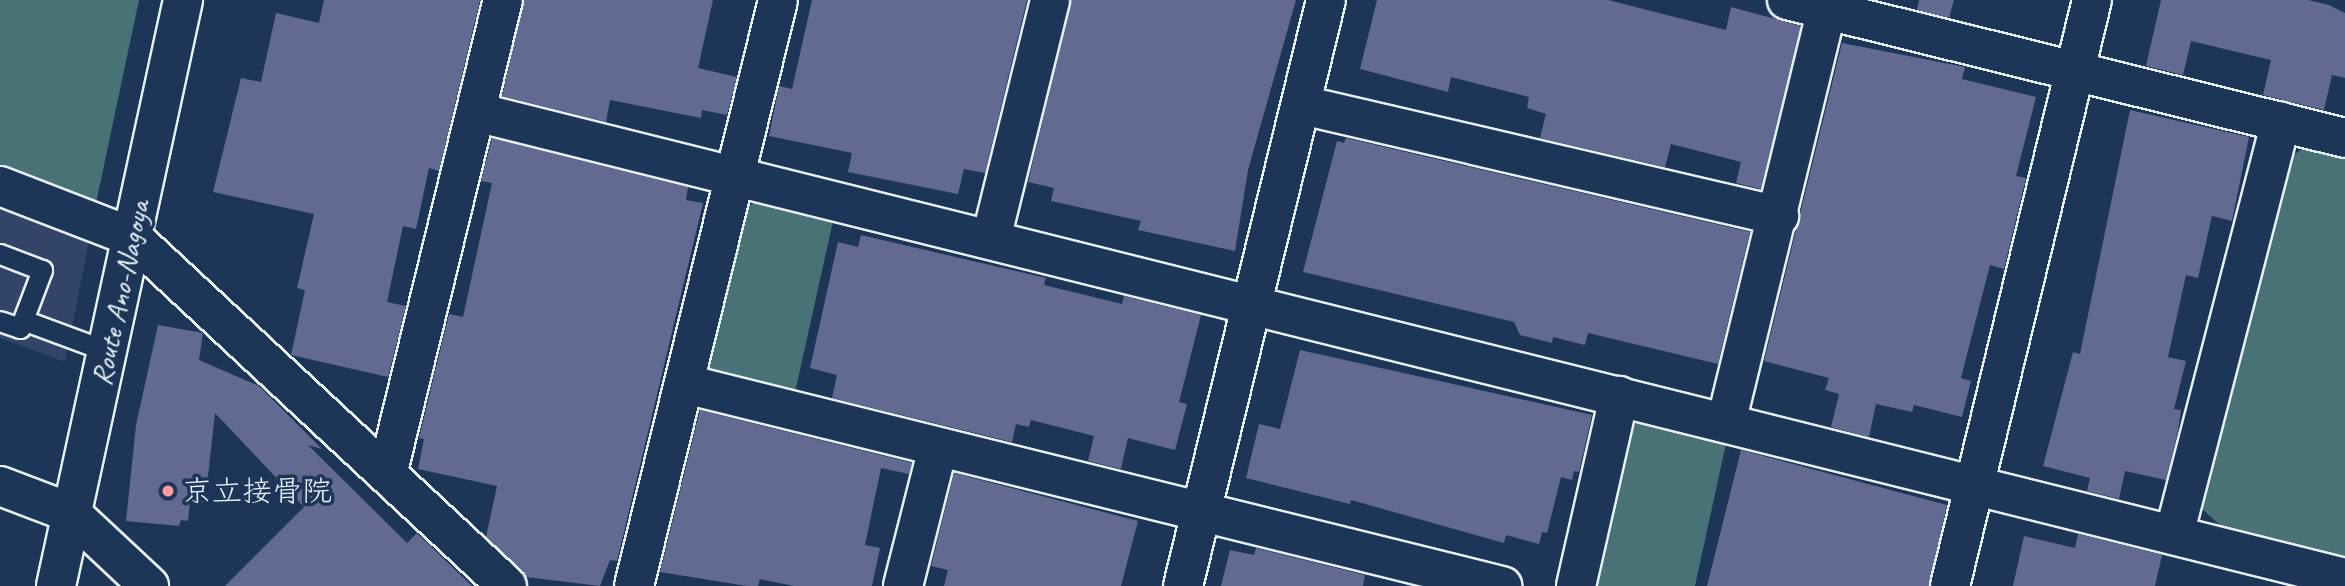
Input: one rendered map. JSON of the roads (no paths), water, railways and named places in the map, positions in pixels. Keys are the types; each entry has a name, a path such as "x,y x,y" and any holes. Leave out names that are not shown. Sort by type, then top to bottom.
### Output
{"street":[{"name":"Route Ano-Nagoya","path":"57,586 183,0"},
{"path":"388,471 503,0"},
{"path":"634,586 778,0"},
{"path":"991,239 1050,0"},
{"path":"1182,586 1326,0"},
{"path":"1787,0 2345,138"},
{"path":"1950,586 2092,0"},
{"path":"1726,423 1779,216 1827,10"},
{"path":"1302,105 1779,216"},
{"path":"476,112 2345,578"},
{"path":"2174,535 2281,122"},
{"path":"0,186 132,237 388,471 506,586"},
{"path":"685,384 1502,586"},
{"path":"1576,586 1619,396"},
{"path":"903,586 938,448"},
{"path":"0,486 71,513 149,586"}],"lane":[{"path":"0,254 43,270 20,328 0,321"},
{"path":"23,320 107,351"}],"place":[{"name":"京立接骨院","path":"168,491"}]}
